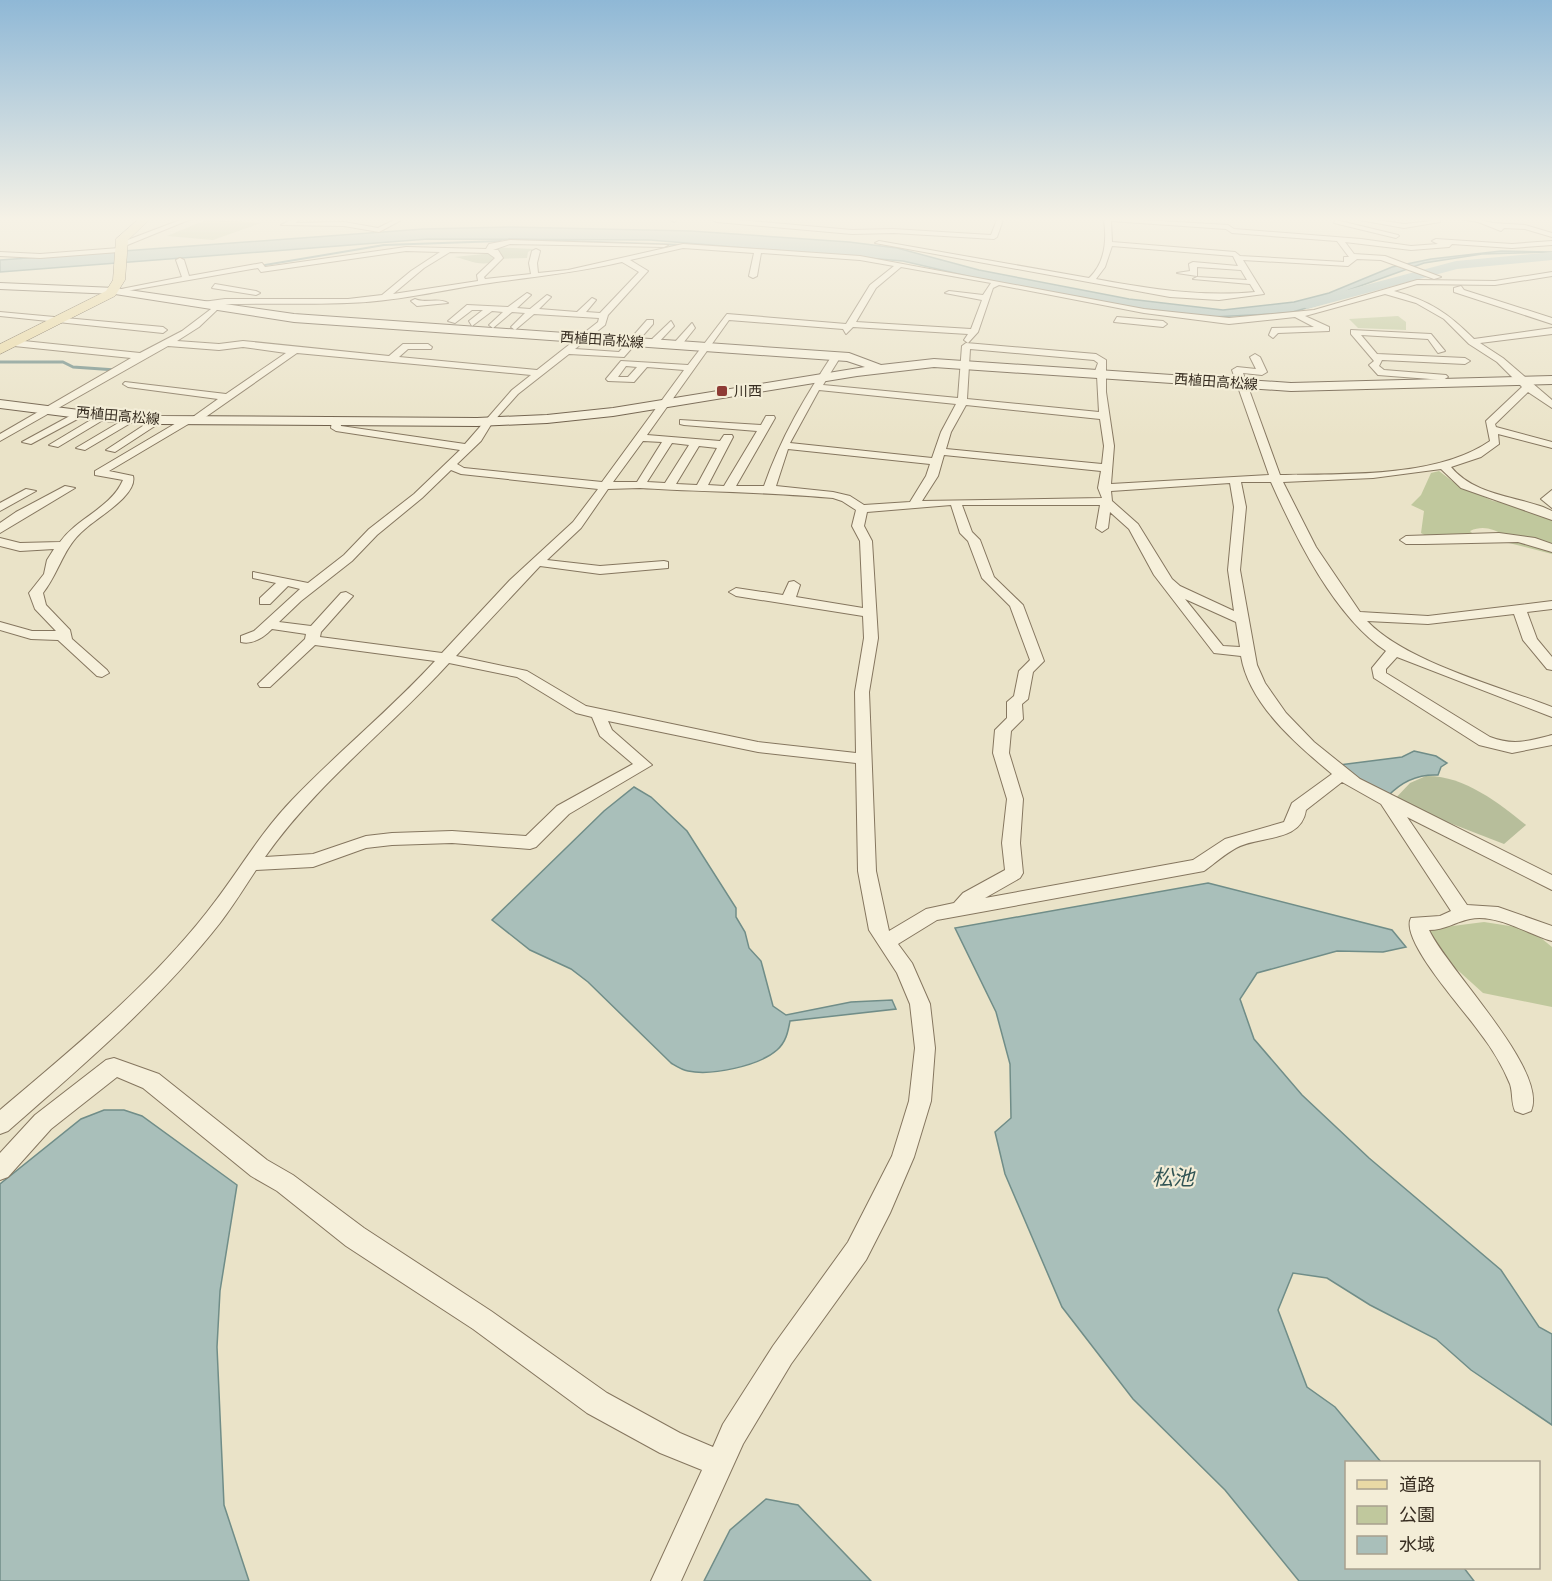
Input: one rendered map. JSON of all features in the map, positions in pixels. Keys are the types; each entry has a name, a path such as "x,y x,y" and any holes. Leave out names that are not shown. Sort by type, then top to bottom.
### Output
{"main road":[{"name":"西植田高松線","path":"110,291 215,308 334,321 836,356 860,359 880,369"},
{"path":"0,350 115,291"},
{"name":"西植田高松線","path":"0,404 130,419 336,422 488,421 577,417 821,382 880,369 917,364 967,365 1316,387 1447,380 1525,384 1547,380"}],"street":[{"path":"241,291 259,294 242,301"},
{"path":"383,298 393,291"},
{"path":"191,304 383,298 434,291"},
{"path":"246,639 259,634 270,625 310,587 348,558 373,532 446,469 468,448 488,421 515,392 604,321 603,316 626,291"},
{"path":"843,337 871,291"},
{"path":"914,505 932,476 946,432 958,414 965,391 966,346 974,332 989,291"},
{"path":"1020,291 1168,315 1239,321 1297,315 1390,291"},
{"path":"1148,291 1203,298 1260,294 1257,291"},
{"path":"1459,291 1552,321"},
{"path":"1386,292 1419,301 1447,317 1472,342 1500,360 1509,371 1552,405"},
{"path":"949,293 988,298"},
{"path":"411,295 417,304 444,303"},
{"path":"493,325 527,295"},
{"path":"514,327 547,297"},
{"path":"579,315 592,300"},
{"path":"452,321 470,307 492,306 511,310 603,316"},
{"path":"472,323 492,306"},
{"path":"555,313 562,306"},
{"path":"0,438 54,410 141,356 200,325 215,308"},
{"path":"0,314 164,330"},
{"path":"1117,320 1166,326 1168,315"},
{"path":"1273,335 1275,330 1326,329 1297,315"},
{"path":"0,1124 86,1050 160,977 213,918 298,804 447,658 537,562 577,525 638,437 727,317 974,332"},
{"path":"568,351 621,355 650,322"},
{"path":"653,343 671,324"},
{"path":"677,345 692,326"},
{"path":"1472,342 1552,331"},
{"path":"1364,346 1441,351 1431,337 1354,332 1364,346 1379,362 1374,365 1381,374 1447,380"},
{"path":"215,346 232,336"},
{"path":"14,343 141,356"},
{"path":"167,343 215,346 243,344 541,373"},
{"path":"391,358 406,346 428,347"},
{"path":"966,346 1096,357 1103,362 1100,374 1109,448 1104,488 1108,498 1102,528"},
{"path":"1404,349 1414,359 1429,364 1447,380"},
{"path":"62,636 63,630 40,606 36,593 51,575 53,560 74,532 120,496 129,478 99,473 190,421 294,350"},
{"path":"769,489 784,445 836,356"},
{"path":"1254,357 1262,372 1237,370 1244,384 1276,478 1328,575 1356,615 1373,634 1395,651 1552,712"},
{"path":"1374,357 1465,362"},
{"path":"644,364 690,368"},
{"path":"1509,371 1547,380"},
{"path":"821,382 1105,416"},
{"path":"128,384 226,397"},
{"path":"1104,488 1235,479 1400,474 1444,465 1490,448 1495,442 1490,423 1525,384"},
{"path":"27,442 79,414"},
{"path":"54,445 103,417"},
{"path":"81,448 130,419"},
{"path":"111,450 159,420"},
{"path":"336,422 336,428 468,448"},
{"path":"394,437 413,422"},
{"path":"684,422 735,426 767,423 728,490"},
{"path":"700,489 735,426"},
{"path":"1493,429 1552,445"},
{"path":"638,437 723,445"},
{"path":"640,485 669,440"},
{"path":"669,486 695,442"},
{"path":"784,445 1107,468"},
{"path":"1444,465 1454,478 1473,488 1498,498 1538,506 1552,516"},
{"path":"446,469 605,486 769,489 833,495 846,498 862,509 1039,501 1106,502 1134,528 1154,568 1175,589 1242,620"},
{"path":"1235,479 1240,507 1234,570 1242,620 1255,680 1276,711 1334,768 1388,803 1552,883"},
{"path":"0,529 20,514 69,488"},
{"path":"0,510 30,491"},
{"path":"1552,493 1547,499 1552,505"},
{"path":"956,504 966,533 974,540 988,578 1016,605 1037,661 1026,671 1021,699 1014,702 1015,719 1003,730 1001,753 1015,799 1011,843 1014,873 969,897 960,909"},
{"path":"666,1581 733,1434 782,1355 857,1251 882,1205 903,1157 920,1101 926,1048 920,1004 905,969 878,930 867,872 862,692 871,638 866,542 858,526 862,509"},
{"path":"0,510 20,514"},
{"path":"1406,540 1499,538 1549,544"},
{"path":"0,542 20,547 64,546"},
{"path":"537,562 569,569 620,572 664,565"},
{"path":"257,579 286,581 310,587"},
{"path":"265,601 286,581"},
{"path":"787,602 794,585"},
{"path":"1175,589 1176,596 1219,650 1248,652"},
{"path":"736,592 787,602 870,613"},
{"path":"265,684 313,635 346,596"},
{"path":"1356,615 1428,620 1552,605"},
{"path":"1520,610 1530,640 1552,666"},
{"path":"270,625 522,674 581,710 598,714 758,747 863,759"},
{"path":"0,626 31,635 62,636 80,656 98,665 102,673"},
{"path":"1395,651 1379,668 1378,675 1473,736 1488,743 1519,750 1552,740"},
{"path":"252,864 291,863 319,859 370,841 401,838 489,838 530,843 563,810 644,765 605,732 598,714"},
{"path":"886,942 933,914 1198,866 1231,843 1290,826 1296,819 1298,807 1340,776"},
{"path":"1388,803 1422,849 1462,914"},
{"path":"1523,1104 1521,1084 1488,1027 1444,972 1420,933 1418,923 1441,923 1470,911 1498,914 1552,934"},
{"path":"0,1169 43,1122 96,1079 114,1067 136,1073 180,1102 259,1168 285,1184 355,1237 482,1320 597,1403 670,1443 720,1464"}],"green space":[{"path":"1398,316 1406,322 1406,330 1358,328 1349,319"},
{"path":"1439,471 1456,484 1493,501 1523,505 1552,520 1552,554 1505,542 1504,535 1488,528 1470,531 1475,536 1432,539 1421,533 1424,511 1411,505 1421,495 1431,473"},
{"path":"1426,776 1440,777 1467,785 1526,825 1504,844 1393,801 1410,783"},
{"path":"1484,922 1530,929 1552,947 1552,1007 1483,993 1441,955 1429,929"}],"water":[{"path":"1044,291 1086,291 1129,299 1223,310 1294,302 1334,291 1348,291 1342,294 1342,298 1289,313 1212,317 1164,313"},
{"path":"1414,751 1436,756 1447,763 1441,767 1438,775 1411,780 1399,786 1388,796 1360,782 1339,765 1402,757"},
{"path":"634,787 651,797 687,831 736,908 736,917 745,932 749,948 761,961 773,1006 786,1015 851,1002 892,1000 896,1009 790,1021 783,1044 759,1061 722,1071 688,1071 671,1063 588,982 571,969 530,950 492,920 604,811"},
{"name":"松池","path":"1208,883 1392,930 1406,947 1383,952 1337,951 1257,973 1240,999 1254,1039 1302,1095 1369,1158 1501,1270 1539,1327 1552,1334 1552,1425 1471,1370 1436,1339 1370,1305 1327,1278 1293,1273 1278,1310 1307,1387 1335,1407 1380,1461 1345,1461 1345,1569 1465,1569 1474,1581 1299,1581 1225,1490 1133,1399 1062,1307 1005,1174 995,1132 1011,1118 1010,1064 996,1012 955,928"},
{"path":"104,1110 124,1110 142,1116 237,1185 220,1291 217,1347 224,1505 249,1581 0,1581 0,1184 81,1119"},
{"path":"766,1499 798,1505 871,1581 704,1581 730,1530"}],"waterway":[{"path":"1307,305 1360,291"},
{"path":"0,362 63,362 73,367 116,370"}],"place":[{"name":"川西","path":"722,391"}]}
